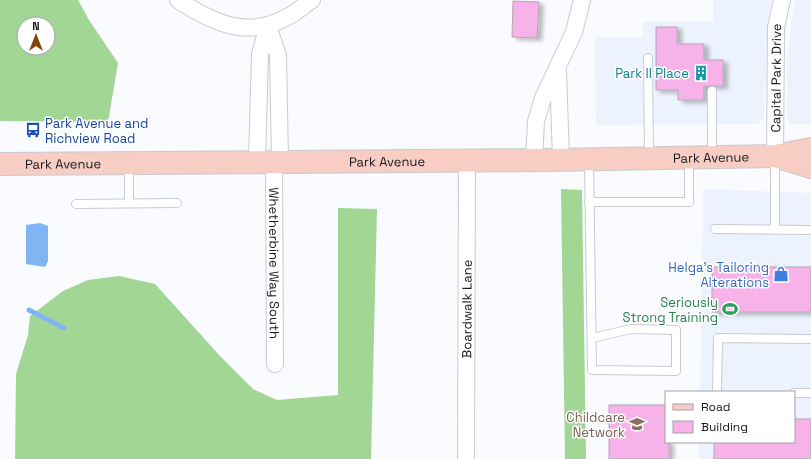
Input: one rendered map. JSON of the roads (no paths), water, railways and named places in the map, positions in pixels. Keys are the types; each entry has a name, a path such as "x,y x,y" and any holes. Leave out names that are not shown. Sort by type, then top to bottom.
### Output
{"main road":[{"name":"Park Avenue","path":"0,164 534,160 775,156 811,149"},
{"name":"Park Avenue","path":"775,156 811,167"}],"street":[{"path":"178,0 197,13 212,20 233,27 252,28 268,26 290,16 312,0"},
{"path":"534,160 536,121 543,98 574,32 582,0"},
{"name":"Capital Park Drive","path":"775,156 776,27 782,0"},
{"path":"268,26 260,54 270,161"},
{"path":"268,26 278,55 270,161"},
{"path":"558,67 561,159"},
{"name":"Boardwalk Lane","path":"466,459 467,160"},
{"name":"Whetherbine Way South","path":"270,161 275,364"}],"lane":[{"path":"648,58 649,158"},
{"path":"712,91 712,157"},
{"path":"775,156 775,229"},
{"path":"589,202 689,202 689,157"},
{"path":"589,159 592,370 676,371 676,330 631,329 592,338"},
{"path":"128,162 129,203"},
{"path":"76,204 177,203"},
{"path":"715,229 811,230"},
{"path":"717,391 718,338 811,339"},
{"path":"795,393 811,393"}],"water":[{"path":"40,223 48,226 48,261 45,267 26,264 26,225"}],"waterway":[{"path":"29,310 64,328"}],"place":[{"name":"Park II Place","path":"701,73"},
{"name":"Park Avenue and Richview Road","path":"33,130"},
{"name":"Helga's Tailoring Alterations","path":"781,274"},
{"name":"Seriously Strong Training","path":"730,309"},
{"name":"Childcare Network","path":"637,424"}]}
